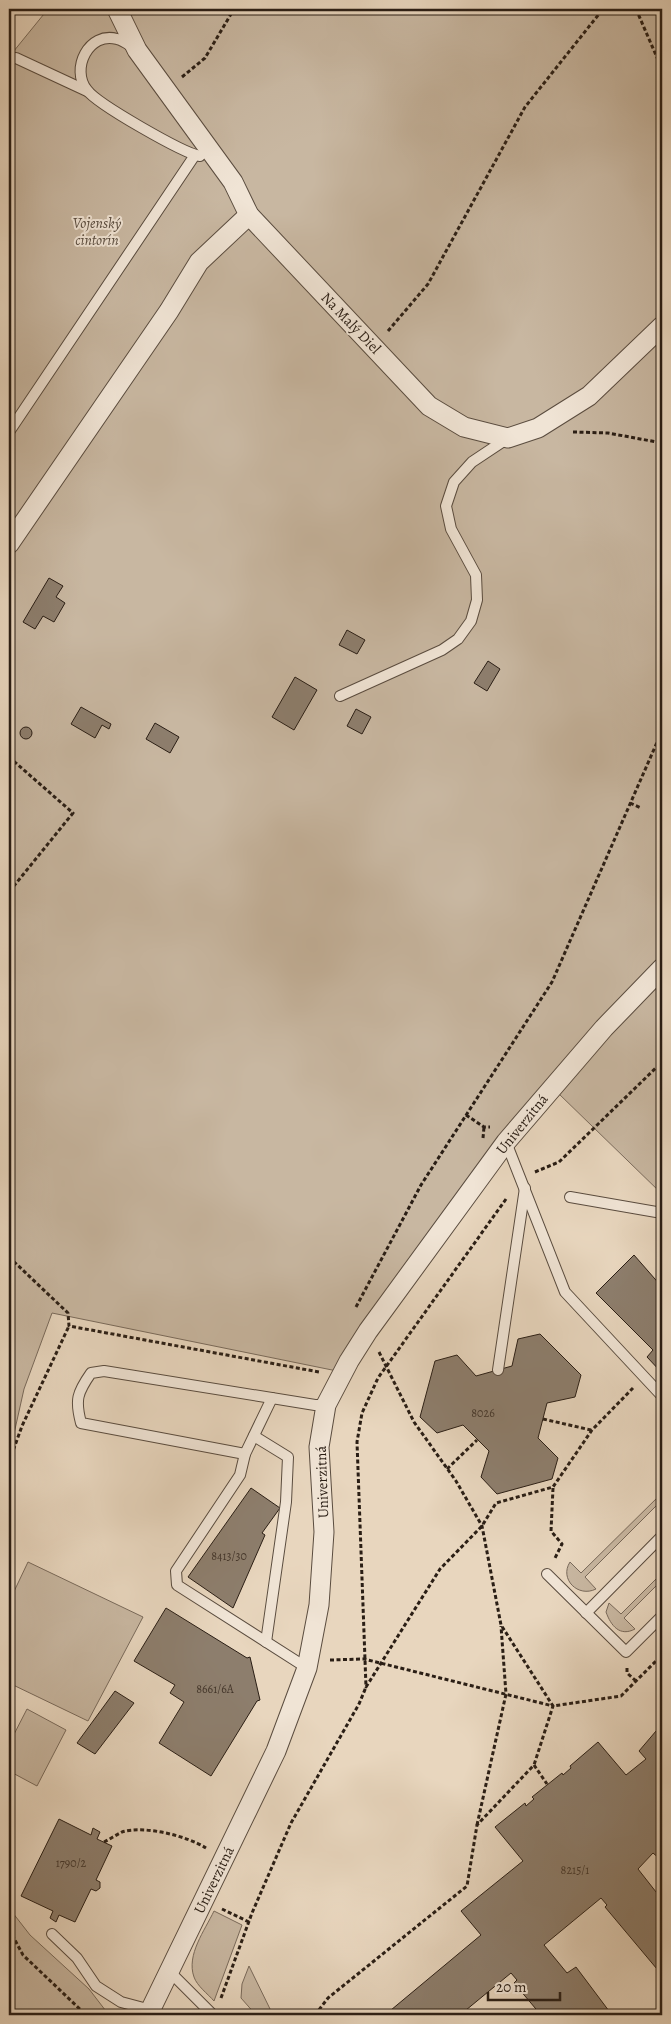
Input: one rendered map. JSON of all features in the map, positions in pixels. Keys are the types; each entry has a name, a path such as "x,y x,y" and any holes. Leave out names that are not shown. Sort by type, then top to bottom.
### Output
{"street":[{"name":"Na Malý Diel","path":"117,9 137,50 233,182 249,215 375,346 429,406 464,428 508,438"},
{"path":"9,544 169,310 199,262 249,215"},
{"path":"508,438 538,428 589,396 662,326"},
{"name":"Univerzitná","path":"150,2012 276,1751 308,1664 319,1605 324,1532 319,1448 326,1405 368,1331 506,1142 598,1036 662,968"}],"lane":[{"path":"87,91 80,77 80,66 83,56 90,46 101,40 117,38 137,50"},
{"path":"16,58 87,91 114,110 195,155 217,159"},
{"path":"9,432 195,155"},
{"path":"340,696 442,650 458,639 471,621 477,600 476,575 451,529 446,506 454,482 472,462 508,438"},
{"path":"506,1142 565,1292 662,1396"},
{"path":"498,1370 523,1183"},
{"path":"570,1197 662,1213"},
{"path":"245,1454 81,1423 76,1404 80,1387 91,1373 104,1371 326,1405"},
{"path":"272,1398 245,1454 240,1475 176,1572 177,1586 266,1642 308,1664"},
{"path":"254,1436 288,1457 286,1502 266,1642"},
{"path":"586,1613 662,1536"},
{"path":"547,1574 626,1652 662,1616"},
{"path":"52,1934 77,1958 96,1986 121,2002 150,2012"},
{"path":"169,1971 213,2015"}],"path":[{"path":"166,90 205,58 234,9"},
{"path":"375,346 428,284 525,107 603,9"},
{"path":"636,9 662,69"},
{"path":"538,428 608,433 662,443"},
{"path":"314,2015 328,1998 467,1886 477,1825 506,1694 501,1625 482,1526 447,1469 414,1422 357,1306 421,1185 552,982 662,731"},
{"path":"9,757 74,813 9,892"},
{"path":"630,803 641,808"},
{"path":"366,1687 357,1442 362,1413 369,1395 386,1365 523,1183 559,1162 662,1062"},
{"path":"9,1257 68,1313 69,1326 22,1426 9,1462"},
{"path":"69,1326 342,1375"},
{"path":"547,1574 562,1544 551,1532 553,1487 592,1430 624,1398"},
{"path":"543,1419 592,1430"},
{"path":"447,1469 478,1440"},
{"path":"219,2006 252,1913 291,1823 366,1687 440,1569 482,1526 496,1503 553,1487"},
{"path":"501,1625 553,1706"},
{"path":"308,1664 364,1659 553,1706 621,1696 662,1655"},
{"path":"477,1825 534,1765 553,1706"},
{"path":"534,1765 547,1784"},
{"path":"104,1842 122,1832 140,1830 168,1834 196,1842 224,1859"},
{"path":"9,1929 23,1955 85,2015"}],"green space":[{"name":"Vojenský cintorín","path":"48,9 662,9 662,1194 558,1093 429,1244 337,1371 52,1313 24,1389 9,1456 9,57"},
{"path":"662,1493 662,1500 585,1577 596,1589 583,1591 572,1585 567,1575 567,1568 570,1562 581,1573"},
{"path":"28,1562 143,1617 88,1721 9,1683 9,1602"},
{"path":"662,1573 662,1580 624,1618 635,1629 625,1632 613,1626 606,1612 609,1603 621,1614"},
{"path":"27,1709 66,1730 37,1786 9,1771 9,1744"},
{"path":"9,1908 30,1935 89,1989 109,2015 9,2015"},
{"path":"214,1911 242,1925 214,2001 194,1977 192,1960 194,1951"},
{"path":"249,1966 273,2015 256,2015 241,1998 242,1984"}],"building":[{"path":"49,578 63,586 56,597 65,603 54,622 43,616 35,629 23,622"},
{"path":"347,630 365,640 357,654 339,645"},
{"path":"488,661 500,669 487,691 474,683"},
{"path":"295,677 317,690 294,730 272,717"},
{"path":"81,707 111,724 109,729 102,725 95,738 71,724"},
{"path":"356,709 371,717 362,734 347,726"},
{"path":"155,723 179,737 170,753 146,739"},
{"path":"24,727 28,727 32,733 28,739 24,739 20,735 20,731"},
{"path":"634,1255 662,1287 662,1373 647,1357 653,1350 596,1293"},
{"path":"540,1334 581,1375 575,1397 547,1403 538,1438 558,1458 552,1479 497,1494 481,1477 489,1451 463,1425 437,1433 420,1417 435,1361 457,1355 476,1376 512,1366 518,1339"},
{"path":"251,1488 280,1508 262,1533 265,1535 233,1608 188,1577"},
{"path":"166,1608 247,1658 250,1657 260,1700 257,1701 211,1776 159,1743 184,1702 170,1693 175,1685 134,1661"},
{"path":"115,1691 134,1703 95,1754 77,1743"},
{"path":"662,1724 662,1857 660,1859 653,1853 638,1869 660,1897 662,1896 662,1975 605,1907 607,1905 601,1898 544,1945 567,1973 576,1967 612,2015 541,2015 514,1983 517,1980 511,1973 460,2015 385,2015 481,1935 461,1911 523,1861 495,1827 525,1803 526,1806 534,1799 532,1797 562,1773 563,1775 571,1768 570,1766 598,1742 626,1775 646,1759 639,1751"},
{"path":"59,1819 91,1835 93,1828 100,1832 97,1839 112,1846 96,1880 100,1882 100,1888 96,1891 91,1889 75,1922 59,1915 56,1922 50,1918 53,1911 21,1896"}]}
